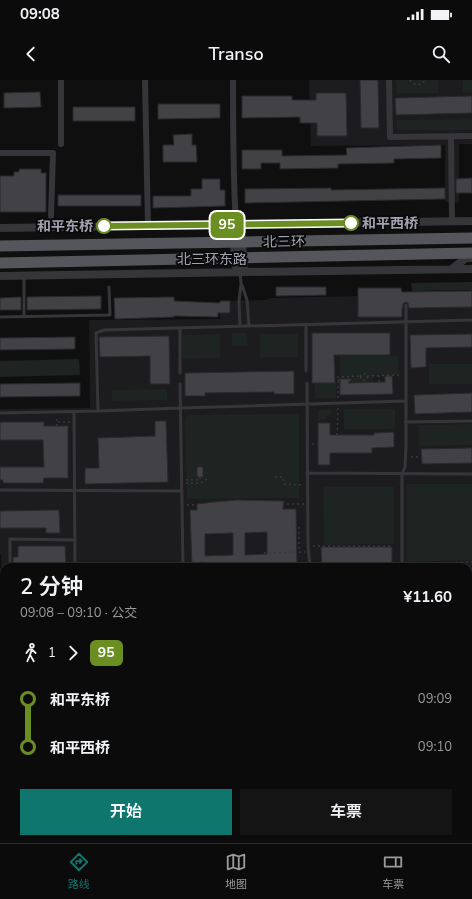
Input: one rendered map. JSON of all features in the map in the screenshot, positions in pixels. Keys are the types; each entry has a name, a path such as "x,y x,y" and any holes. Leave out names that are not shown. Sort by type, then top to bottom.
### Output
{"highway":[{"name":"北三环","path":"0,246 472,238"},
{"name":"北三环","path":"0,263 472,253"}],"street":[{"path":"61,80 61,144"},
{"path":"146,80 148,226"},
{"path":"233,80 235,202 240,272"},
{"path":"389,80 390,137 472,136"},
{"path":"451,136 452,222"},
{"path":"0,153 53,153 52,216"},
{"path":"0,228 472,221"},
{"path":"452,269 466,258 472,258"},
{"name":"北三环东路","path":"0,276 472,269"}],"lane":[{"path":"240,272 240,326"},
{"path":"24,275 24,317"},
{"path":"241,284 247,300 248,326"},
{"path":"0,317 110,316 109,287"},
{"path":"402,563 402,474 405,467 406,305"},
{"path":"98,411 96,333 104,330 472,320"},
{"path":"306,324 306,371"},
{"path":"180,328 180,373"},
{"path":"306,383 308,546 310,563"},
{"path":"180,384 183,563"},
{"path":"0,413 405,401"},
{"path":"74,412 75,563"},
{"path":"405,422 472,421"},
{"path":"307,473 472,474"},
{"path":"0,490 182,491"},
{"path":"10,563 10,540 75,540"}],"path":[{"path":"410,80 412,83 418,85 423,83 425,80"},
{"path":"336,435 338,377 360,376 363,373 367,376 406,375"},
{"path":"360,376 364,380 367,376"},
{"path":"379,376 379,382"},
{"path":"58,426 58,422 74,422"},
{"path":"405,457 421,457"},
{"path":"182,481 200,480 200,477"},
{"path":"275,477 283,477 284,484 307,485"},
{"path":"182,481 200,482 209,478"},
{"path":"287,504 308,504"},
{"path":"182,505 195,505"},
{"path":"297,527 299,527 299,552"},
{"path":"308,546 393,546"},
{"path":"264,553 306,552"},
{"path":"454,563 472,562"}],"shaded area":[{"path":"309,80 472,80 472,144 459,144 459,203 445,202 445,145 311,146"},
{"path":"396,80 438,80 438,93 397,93"},
{"path":"463,80 472,80 472,92 463,92"},
{"path":"472,119 472,130 397,130 397,120"},
{"path":"472,282 472,290 412,291 411,283"},
{"path":"472,291 472,563 1,563 0,409 90,408 89,320 220,319 220,301 268,300 269,298 358,296 359,317 401,317 402,292"},
{"path":"232,333 247,333 248,346 232,346"},
{"path":"220,334 220,358 182,359 182,335"},
{"path":"260,334 298,334 298,357 260,357"},
{"path":"340,356 398,356 398,375 373,376 373,382 340,382"},
{"path":"79,359 80,375 0,377 0,361"},
{"path":"429,364 472,364 472,384 429,384"},
{"path":"315,383 336,383 336,398 315,398"},
{"path":"167,389 167,400 112,401 112,390"},
{"path":"331,409 331,415 326,416 326,420 318,421 318,410"},
{"path":"344,409 395,409 395,429 344,429"},
{"path":"299,414 299,498 187,499 185,419 189,415"},
{"path":"472,424 472,445 419,446 418,425"},
{"path":"407,484 472,484 472,560 407,562"},
{"path":"323,487 394,487 394,544 324,545"}],"building":[{"path":"360,80 378,80 379,128 361,128"},
{"path":"40,92 41,107 4,108 4,93"},
{"path":"316,93 346,93 347,136 317,136 317,123 300,123 300,117 242,118 242,96 292,96 292,100 316,100"},
{"path":"472,96 472,113 396,115 395,98"},
{"path":"158,104 220,104 220,118 158,119"},
{"path":"73,107 135,107 135,121 73,121"},
{"path":"192,134 192,145 196,145 197,162 163,162 163,145 174,145 173,135"},
{"path":"441,145 441,158 394,159 394,163 338,164 338,168 280,169 280,163 261,163 261,169 242,169 242,150 282,150 282,156 347,155 346,148"},
{"path":"19,169 41,169 41,173 46,173 46,212 0,212 0,176 14,176 14,172 19,172"},
{"path":"472,178 472,193 456,193 456,179"},
{"path":"202,179 220,179 220,190 225,190 225,206 153,208 153,196 191,196 191,189 202,189"},
{"path":"331,188 331,190 445,188 445,199 245,203 245,189"},
{"path":"58,195 141,195 141,206 58,206"},
{"path":"276,287 326,287 326,295 276,296"},
{"path":"358,288 401,288 402,292 472,291 472,307 409,308 408,303 406,302 403,304 402,317 358,317"},
{"path":"101,296 101,309 27,310 27,297"},
{"path":"21,297 21,310 0,310 0,298"},
{"path":"174,297 174,301 220,303 220,301 230,301 230,313 218,313 218,317 174,316 115,319 114,298"},
{"path":"312,333 390,333 390,355 334,355 335,383 312,383"},
{"path":"472,334 472,347 426,348 426,367 411,368 410,335"},
{"path":"169,336 170,384 150,384 150,356 100,357 99,337"},
{"path":"75,337 75,349 0,350 0,338"},
{"path":"294,371 294,394 274,394 274,392 205,393 205,396 185,396 185,373"},
{"path":"385,376 392,376 393,394 340,395 340,379 352,379 348,383 385,382"},
{"path":"80,383 80,396 0,397 0,384"},
{"path":"472,393 472,412 415,414 414,395"},
{"path":"155,421 166,421 168,482 85,484 85,468 99,468 98,438 155,436"},
{"path":"0,422 44,422 44,426 68,426 68,478 44,478 43,483 3,483 3,480 0,480 0,467 44,467 43,440 0,440"},
{"path":"318,423 330,423 330,435 374,435 374,433 394,432 394,447 372,448 372,453 330,453 330,465 318,465"},
{"path":"472,448 472,463 422,464 421,449"},
{"path":"197,467 203,467 203,477 197,477"},
{"path":"237,500 284,501 283,509 296,509 297,563 192,563 190,510 197,510 197,504","holes":["267,532 267,554 245,555 245,533","233,533 233,555 205,556 205,534"]},
{"path":"59,510 60,533 46,533 46,528 0,528 0,511"},
{"path":"18,546 65,546 66,563 13,563 13,557 18,557"},
{"path":"321,547 392,547 392,563 322,563"}],"bus line":[{"name":"95","path":"104,226 351,223"}],"place":[{"name":"和平西桥","path":"351,223"},
{"name":"和平东桥","path":"104,226"}]}
